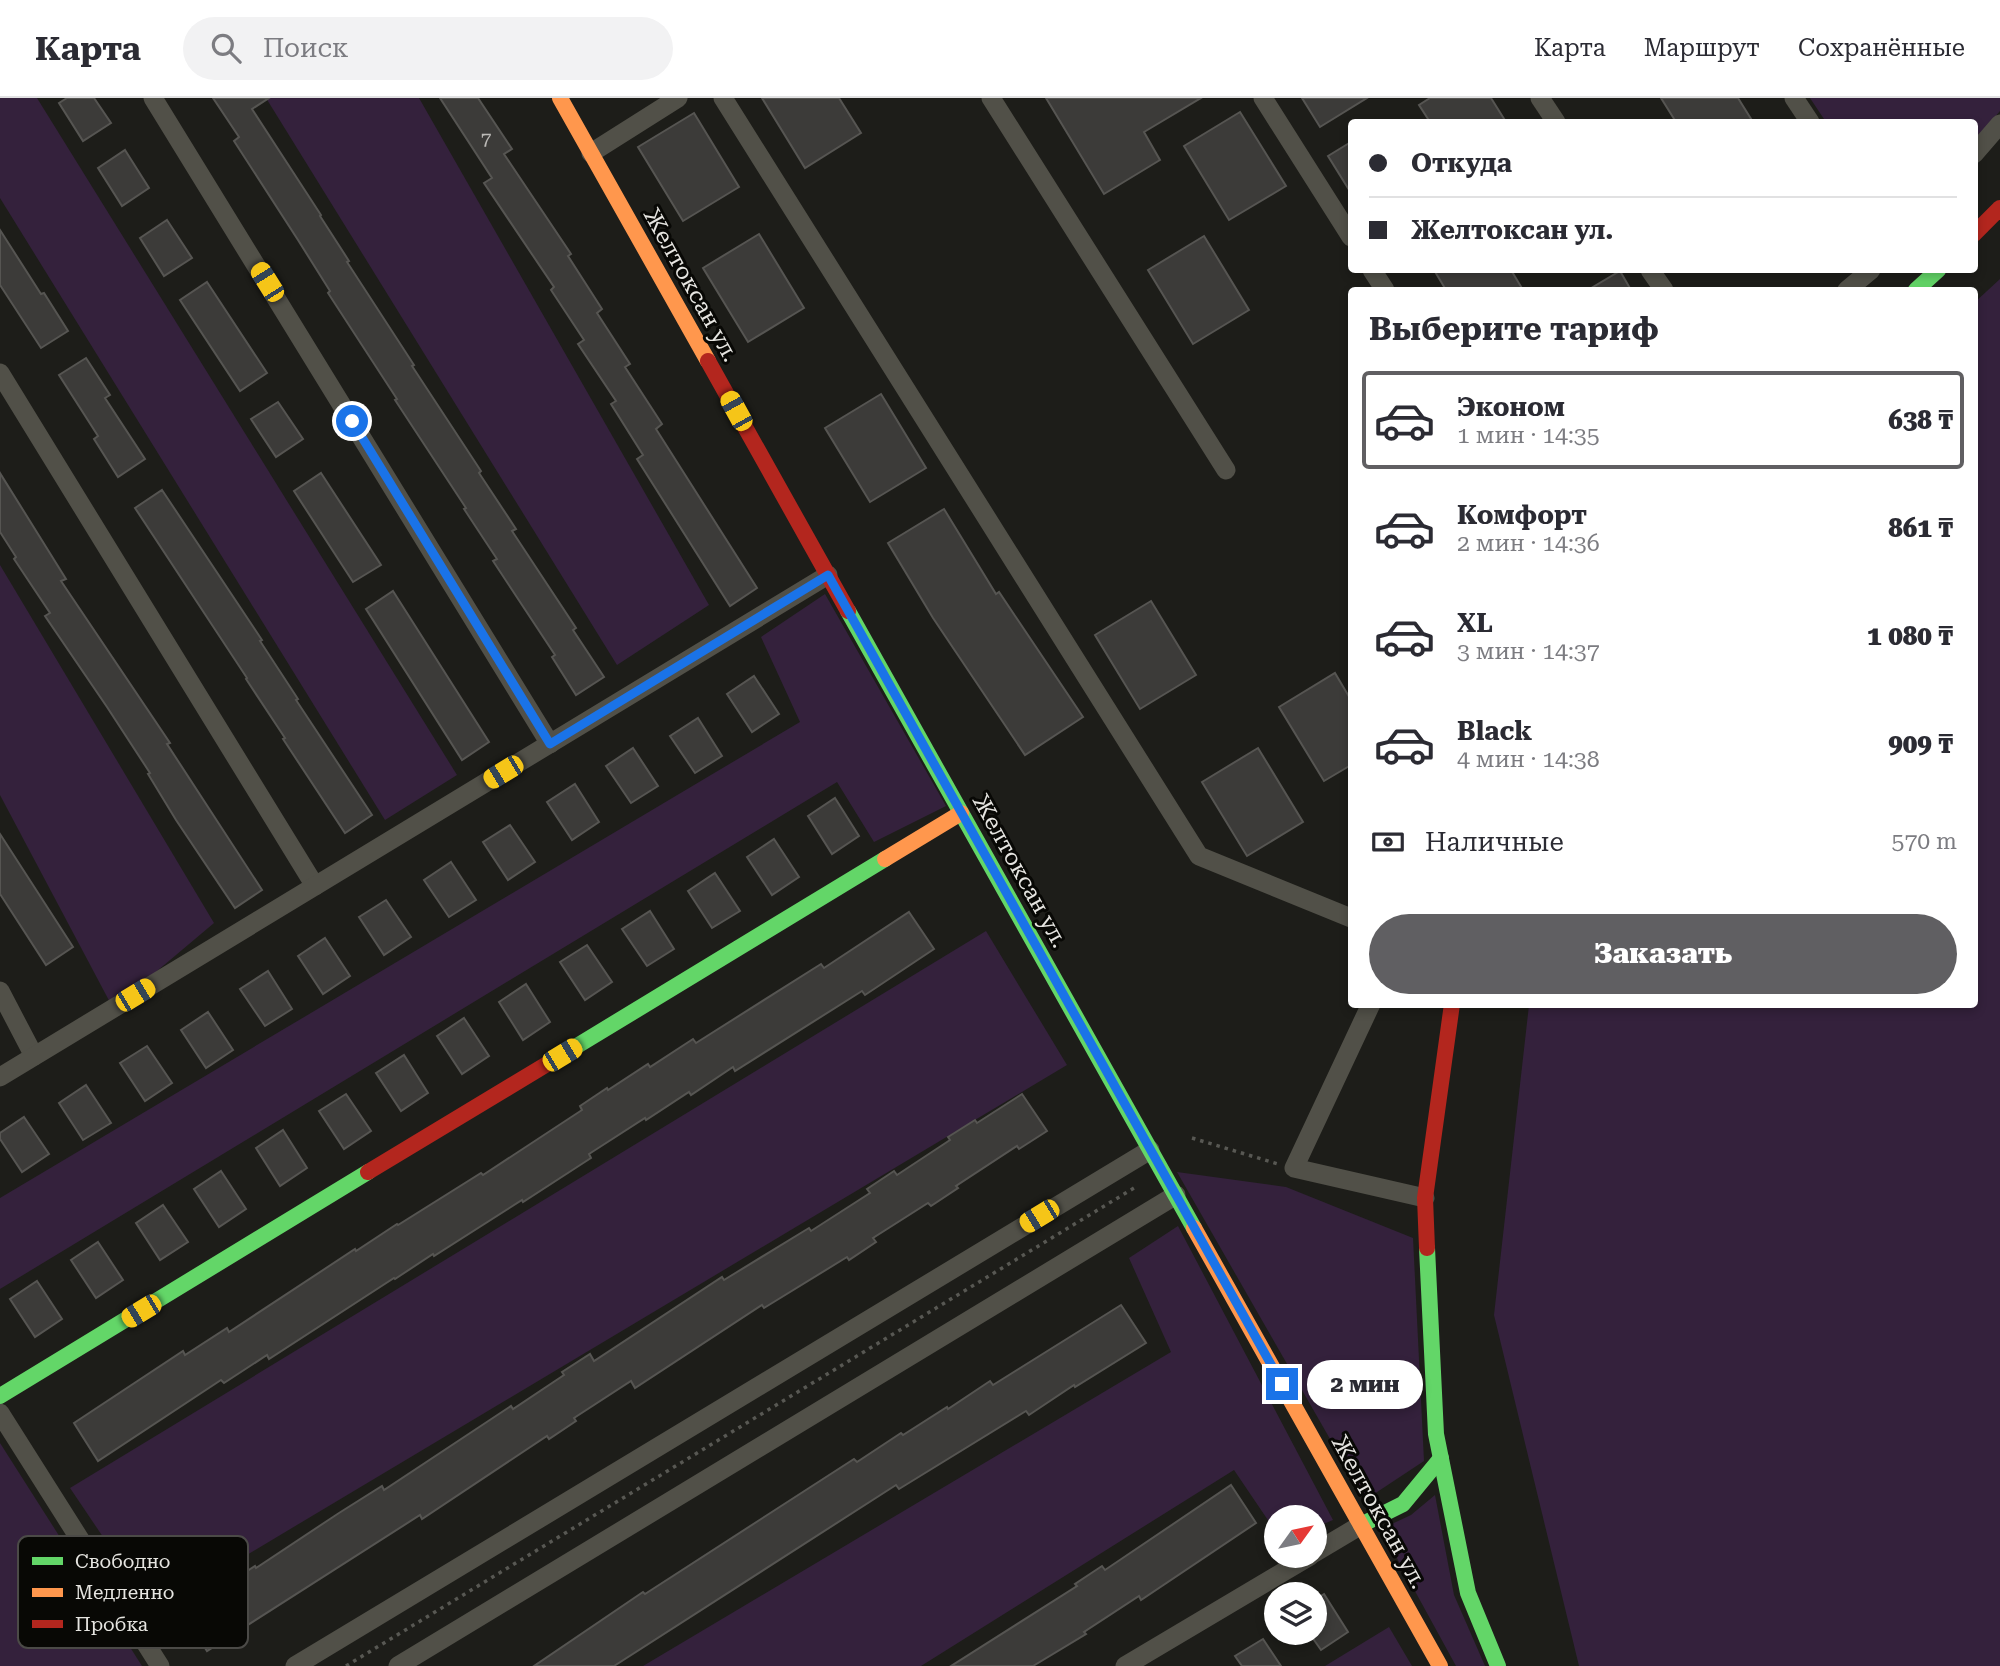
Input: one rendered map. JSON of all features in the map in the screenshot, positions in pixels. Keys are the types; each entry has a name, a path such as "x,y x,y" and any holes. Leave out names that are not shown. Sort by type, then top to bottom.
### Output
{"street":[{"path":"153,98 550,744"},
{"name":"Желтоксан ул.","path":"560,98 1440,1666"},
{"path":"591,153 678,98"},
{"path":"723,98 1199,856 1348,917"},
{"path":"991,98 1227,470"},
{"path":"1263,98 1348,232"},
{"path":"1540,98 1554,119"},
{"path":"1794,98 1808,119"},
{"path":"1978,149 2000,124"},
{"path":"1978,230 2000,208"},
{"path":"1851,287 1867,273"},
{"path":"1919,287 1935,273"},
{"path":"0,373 315,886"},
{"path":"0,1077 828,575"},
{"path":"0,1396 961,813"},
{"path":"0,991 34,1056"},
{"path":"1369,1008 1294,1168 1425,1198"},
{"path":"1451,1008 1425,1198 1436,1434 1468,1593 1498,1666"},
{"path":"295,1666 1150,1150"},
{"path":"398,1666 1176,1195"},
{"path":"0,1413 78,1536"},
{"path":"1327,1545 1403,1504 1441,1458"},
{"path":"1125,1666 1289,1568"},
{"path":"149,1648 160,1666"}],"path":[{"path":"1192,1138 1294,1168"},
{"path":"346,1666 1134,1188"},
{"path":"1039,1216 1052,1238"},
{"path":"896,1303 909,1325"}],"shaded area":[{"path":"0,98 37,98 457,775 385,820 0,198"},
{"path":"266,98 419,98 709,605 617,665"},
{"path":"1810,98 2000,98 2000,111 1978,136 1978,119 1824,119"},
{"path":"2000,279 2000,1666 1579,1666 1494,1315 1529,1008 1978,1008 1978,299"},
{"path":"0,565 214,923 113,1008 0,795"},
{"path":"825,594 946,806 874,842 837,782 0,1289 0,1198 800,722 761,637"},
{"path":"986,931 1067,1065 248,1554 248,1536 102,1536 70,1488"},
{"path":"1177,1172 1286,1187 1413,1238 1424,1461 1365,1500"},
{"path":"1178,1226 1325,1505 1264,1505 1264,1514 1234,1470 921,1666 643,1666 1171,1352 1129,1258"},
{"path":"0,1443 59,1536 18,1536 18,1648 131,1648 142,1666 0,1666"},
{"path":"1435,1495 1454,1595 1485,1666 1456,1666 1381,1529 1411,1515"},
{"path":"1327,1509 1333,1520 1327,1523"},
{"path":"1389,1627 1412,1666 1325,1666"}],"building":[{"path":"67,98 94,98 111,123 83,141 59,103"},
{"path":"213,98 269,98 252,109 321,215 349,261 347,262 414,365 412,366 481,471 479,473 516,529 512,531 576,628 573,630 604,677 576,695 552,657 555,655 493,561 497,559 464,509 466,508 395,400 397,399 328,293 330,291 234,141 239,137"},
{"path":"440,98 478,98 512,149 504,154 571,254 568,256 602,309 597,313 630,364 625,367 662,424 656,429 757,588 730,606 637,459 643,455 611,404 616,401 578,344 584,340 551,290 554,287 484,183 492,178"},
{"path":"762,98 839,98 861,133 805,168"},
{"path":"1046,98 1201,98 1144,132 1160,160 1104,194"},
{"path":"1302,98 1367,98 1320,127"},
{"path":"1430,98 1491,98 1504,119 1428,119 1419,105"},
{"path":"1661,98 1738,98 1751,119 1674,119"},
{"path":"1240,112 1286,186 1229,220 1184,146"},
{"path":"694,113 739,187 683,221 638,147"},
{"path":"1348,144 1348,188 1328,156"},
{"path":"125,150 149,188 122,206 98,168"},
{"path":"167,220 192,258 164,276 140,238"},
{"path":"0,230 68,331 41,348 0,285"},
{"path":"759,234 804,308 748,342 703,268"},
{"path":"1204,236 1249,310 1193,344 1148,270"},
{"path":"1436,273 1513,273 1521,287 1444,287"},
{"path":"1621,273 1629,287 1593,287"},
{"path":"207,282 267,373 240,391 180,300"},
{"path":"86,358 110,395 105,398 145,459 118,477 94,439 98,436 59,375"},
{"path":"881,394 926,468 870,502 825,428"},
{"path":"278,402 303,439 276,457 251,419"},
{"path":"0,473 66,579 61,581 170,743 167,744 262,890 235,908 176,820 148,774 150,773 45,616 50,613 14,559 16,557 0,532"},
{"path":"321,473 381,565 353,582 294,491"},
{"path":"162,490 262,640 260,641 298,699 296,700 372,815 345,833 135,508"},
{"path":"944,509 996,594 999,592 1083,717 1025,755 933,618 888,543"},
{"path":"393,591 489,742 462,760 366,609"},
{"path":"1151,601 1196,675 1140,709 1095,635"},
{"path":"1335,673 1348,695 1348,767 1324,781 1279,707"},
{"path":"754,676 779,714 752,732 727,694"},
{"path":"698,718 722,756 695,773 670,736"},
{"path":"633,748 658,786 631,803 606,766"},
{"path":"1258,748 1303,822 1247,856 1202,782"},
{"path":"575,784 599,822 572,840 547,802"},
{"path":"835,798 859,836 832,854 808,816"},
{"path":"510,825 535,862 508,880 483,842"},
{"path":"0,834 73,947 46,965 0,894"},
{"path":"774,839 799,877 772,895 747,857"},
{"path":"451,862 476,900 449,917 424,880"},
{"path":"715,873 740,911 712,928 688,891"},
{"path":"386,900 411,937 384,955 359,917"},
{"path":"650,911 674,949 647,966 622,929"},
{"path":"909,912 934,949 865,995 862,991 735,1071 733,1067 691,1095 689,1092 646,1120 645,1118 589,1154 591,1158 523,1202 522,1200 394,1278 269,1359 267,1355 224,1383 221,1380 98,1461 74,1423 183,1351 185,1355 227,1328 229,1332 355,1249 356,1251 481,1173 483,1175 582,1110 580,1106 607,1088 608,1090 648,1064 650,1067 693,1039 696,1043 821,964 824,968"},
{"path":"325,938 350,976 323,994 298,956"},
{"path":"587,945 612,982 585,1000 560,962"},
{"path":"268,971 292,1009 265,1026 240,989"},
{"path":"526,984 550,1022 523,1040 499,1002"},
{"path":"208,1012 233,1050 206,1068 181,1030"},
{"path":"464,1018 489,1056 462,1074 437,1036"},
{"path":"147,1046 172,1083 145,1101 120,1063"},
{"path":"404,1055 428,1093 401,1111 376,1073"},
{"path":"86,1085 111,1123 83,1140 59,1103"},
{"path":"346,1094 371,1131 344,1149 319,1111"},
{"path":"1022,1094 1047,1131 1019,1149 1017,1146 931,1206 928,1203 873,1238 876,1242 849,1260 847,1257 764,1308 762,1305 635,1388 631,1381 574,1418 576,1421 549,1439 547,1436 422,1519 420,1515 248,1625 248,1571 382,1486 384,1490 511,1406 513,1409 590,1354 594,1361 722,1277 724,1280 809,1228 811,1231 870,1193 867,1189 894,1171 897,1175 950,1140 948,1137 975,1120 977,1123"},
{"path":"24,1117 49,1154 22,1172 0,1139 0,1133"},
{"path":"283,1130 307,1168 280,1186 256,1148"},
{"path":"221,1171 246,1209 219,1227 194,1189"},
{"path":"163,1205 188,1242 160,1260 136,1223"},
{"path":"98,1242 123,1280 96,1298 71,1260"},
{"path":"37,1281 62,1319 35,1337 10,1299"},
{"path":"1121,1305 1146,1343 1075,1387 1074,1385 1029,1415 1026,1411 899,1489 896,1485 614,1666 534,1666 643,1592 645,1594 854,1459 857,1462 990,1381 993,1385"},
{"path":"1231,1485 1256,1523 1141,1600 1139,1596 1084,1632 1086,1634 1033,1666 951,1666 1077,1586 1075,1584 1102,1566 1105,1570"},
{"path":"1327,1599 1348,1632 1321,1650 1318,1645 1327,1645"},
{"path":"1263,1639 1264,1645 1267,1645 1281,1666 1242,1666 1235,1656"}],"traffic: fast":[{"path":"1919,287 1935,273"},
{"path":"848,611 1194,1228"},
{"path":"567,1052 885,859"},
{"path":"0,1396 368,1172"},
{"path":"1427,1248 1436,1434 1468,1593 1498,1666"},
{"path":"1361,1525 1403,1504 1441,1458"}],"traffic: slow":[{"path":"560,98 708,361"},
{"path":"885,859 961,813"},
{"path":"1194,1228 1440,1666"}],"traffic: jam":[{"path":"1978,230 2000,208"},
{"path":"708,361 848,611"},
{"path":"1427,1248 1425,1198 1451,1008"},
{"path":"368,1172 567,1052"}],"route":[{"path":"352,421 550,744 828,575 1282,1384"}]}
